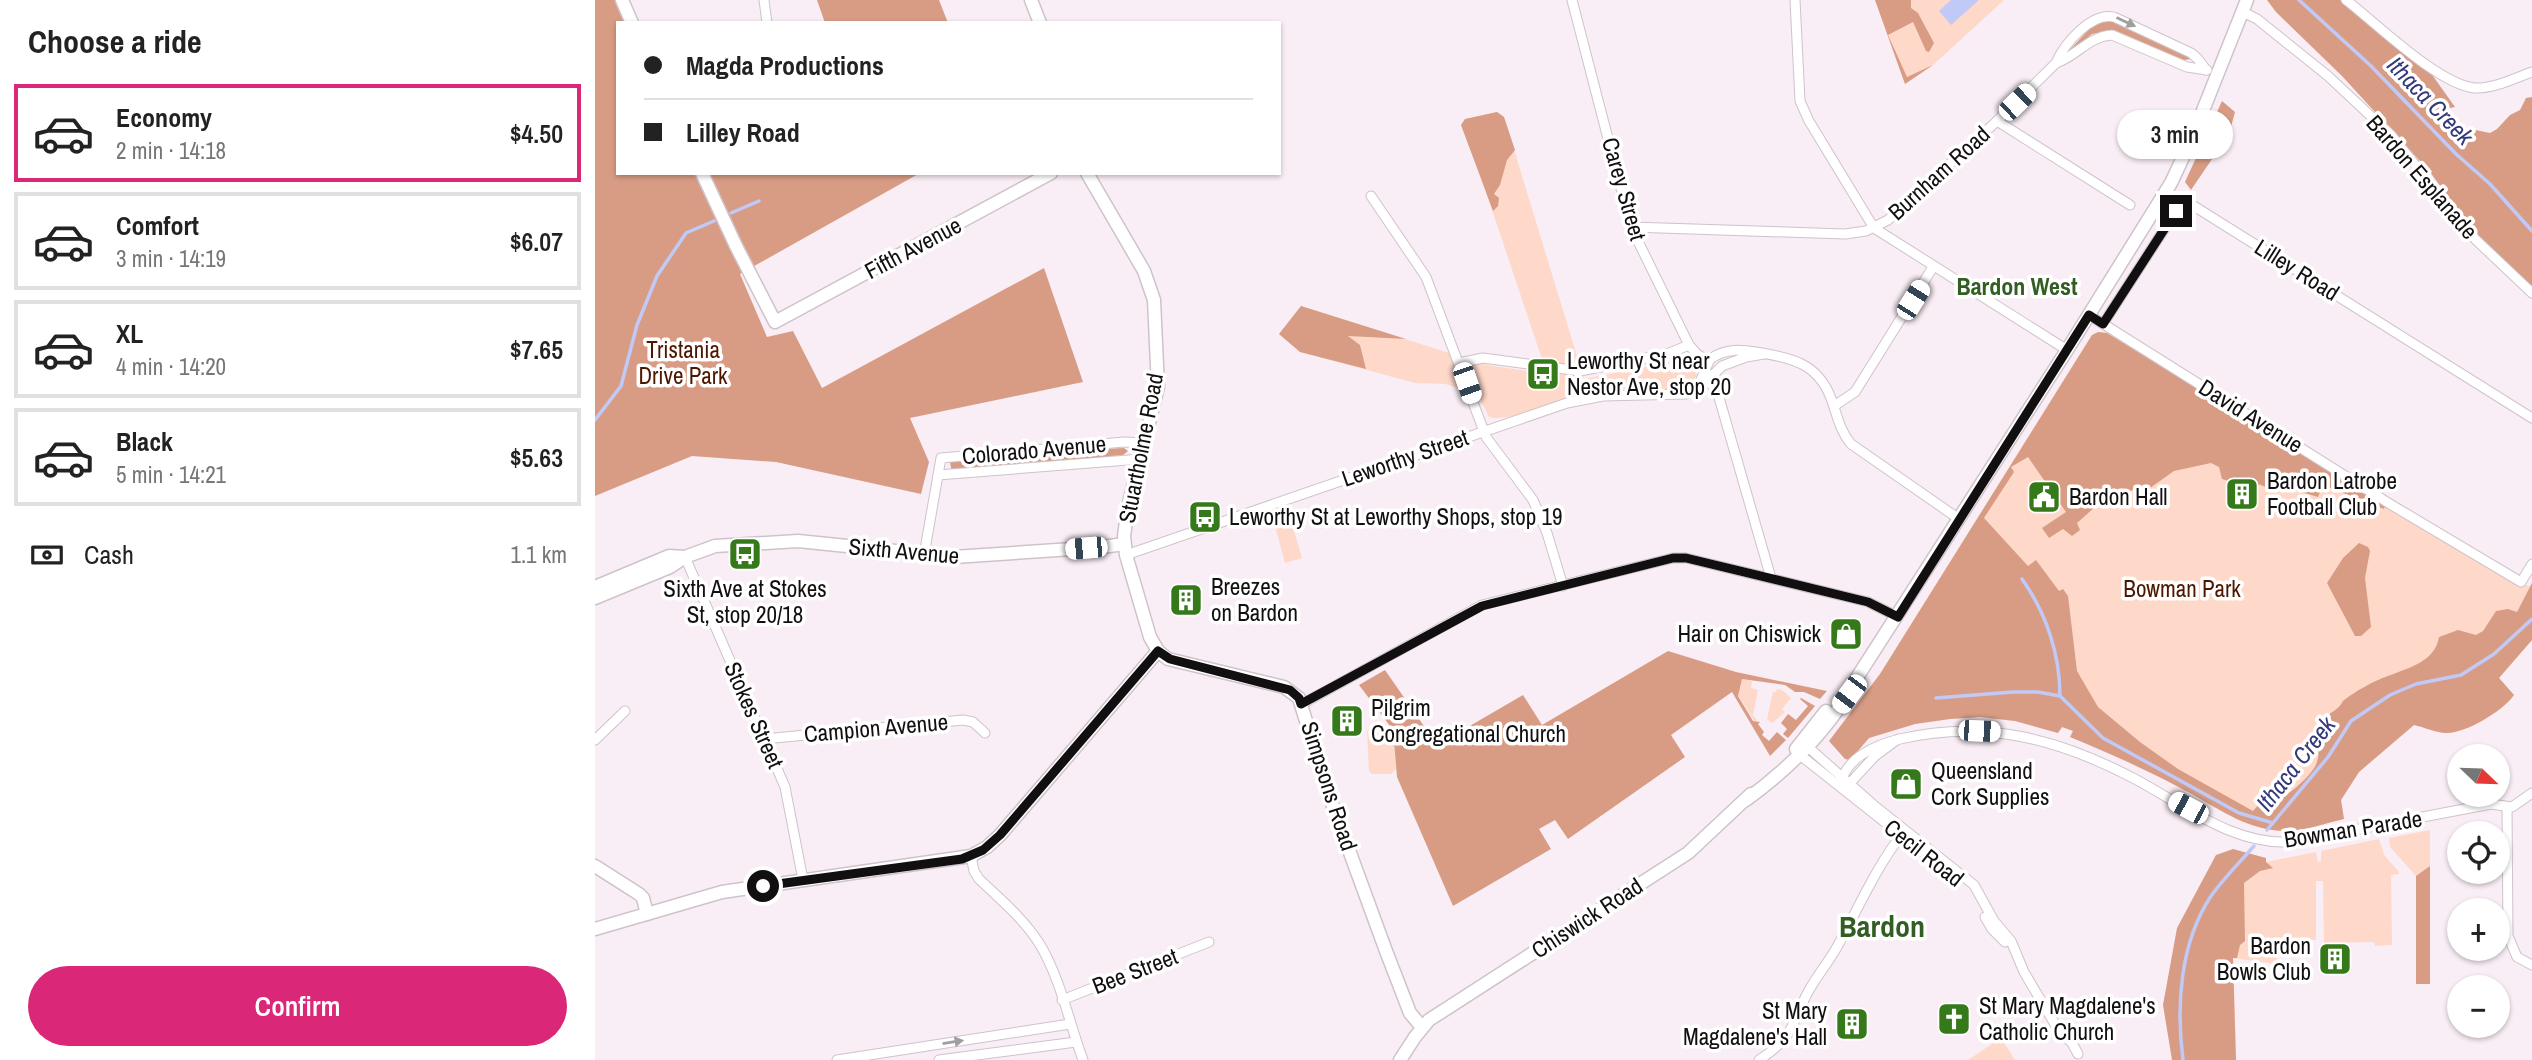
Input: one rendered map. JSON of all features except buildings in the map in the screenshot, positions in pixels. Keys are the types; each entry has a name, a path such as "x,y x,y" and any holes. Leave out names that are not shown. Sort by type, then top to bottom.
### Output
{"main road":[{"path":"622,0 631,21"},
{"path":"1031,0 1039,21"},
{"path":"1898,617 2171,183 2192,138 2212,72 2245,6"},
{"name":"Fifth Avenue","path":"703,175 775,322 1047,175"},
{"name":"Stuartholme Road","path":"1088,175 1144,271 1154,300 1158,387 1126,518 1125,550 1145,621 1158,651"},
{"name":"Sixth Avenue","path":"595,598 715,546 781,541 954,557 1102,547 1125,550"},
{"name":"Sixth Avenue","path":"595,587 669,556 685,557"},
{"name":"Chiswick Road","path":"1422,1027 1688,853 1771,781 1802,749 1849,694 1898,617"},
{"path":"595,929 722,892 971,856 1000,835 1158,651 1170,659 1290,690 1299,698 1301,704"},
{"name":"Simpsons Road","path":"1301,704 1327,790 1386,951 1410,1013 1422,1027"},
{"path":"595,866 639,894 643,898 647,914"},
{"path":"1400,1060 1422,1027"}],"street":[{"path":"764,0 767,21"},
{"name":"Carey Street","path":"1572,0 1631,227 1689,345 1708,361"},
{"path":"1795,0 1800,101 1809,121 1874,228 2067,351"},
{"path":"2346,0 2431,68 2461,85 2489,87 2532,72"},
{"name":"Bardon Esplanade","path":"2245,6 2257,19 2328,76 2391,135 2475,239 2532,293"},
{"name":"Burnham Road","path":"1631,227 1845,234 1874,228 1888,219 1997,121 2056,63 2061,51 2091,23 2108,15 2191,53 2212,72"},
{"name":"Burnham Road","path":"2056,63 2067,60 2098,37 2112,35 2187,67 2212,72"},
{"path":"1997,121 2130,205"},
{"path":"1371,196 1426,277 1483,431 1537,508 1563,586"},
{"name":"Lilley Road","path":"2103,324 2176,211 2189,203 2532,418"},
{"path":"1834,406 1853,394 1933,267"},
{"name":"David Avenue","path":"2089,315 2390,504 2522,582 2532,564"},
{"path":"1459,363 1483,358 1580,371 1667,354 1689,345"},
{"path":"1690,393 1700,382 1708,361 1735,349 1794,359 1808,368 1828,389 1843,433 1851,444 1959,519"},
{"path":"1690,393 1699,389 1727,363 1764,354"},
{"path":"1708,361 1708,380 1718,394 1771,578"},
{"name":"Leworthy Street","path":"1125,550 1586,398 1690,393"},
{"name":"Colorado Avenue","path":"924,555 941,458 1123,442 1145,443"},
{"name":"Colorado Avenue","path":"938,475 1141,459"},
{"name":"Stokes Street","path":"685,557 786,793 803,880"},
{"name":"Simpsons Road","path":"1301,704 1477,608 1680,557 1868,602 1898,617"},
{"path":"595,740 625,711"},
{"name":"Campion Avenue","path":"764,738 963,720 973,722 985,733"},
{"name":"Bowman Parade","path":"1841,780 1872,747 1898,739 1949,731 1999,732 2065,748 2111,767 2229,829 2274,842 2297,841 2491,804 2507,808"},
{"name":"Bowman Parade","path":"1850,783 1875,756 1898,739"},
{"name":"Cecil Road","path":"1802,749 1903,833 1974,885 1994,921 2011,941 2024,972 2053,1018 2073,1038 2079,1058"},
{"name":"Cecil Road","path":"1841,780 1850,783 1903,833"},
{"path":"2532,793 2507,808 2508,936 2517,957 2532,965"},
{"path":"1759,1060 1780,1046 1792,1031 1809,989 1824,969 1903,833"},
{"path":"971,856 974,871 979,878 1038,941 1048,961 1083,1060"},
{"name":"Bee Street","path":"1062,1000 1209,943"},
{"path":"837,1060 1070,1024"},
{"path":"939,1060 1076,1042"}],"green space":[{"name":"Tristania Drive Park","path":"595,0 616,0 625,21 616,21 616,175 916,175 740,274 767,337 793,331 822,388 1044,268 1083,382 910,418 929,462 921,494 776,462 692,456 595,496"},
{"path":"817,0 939,0 947,21 824,21"},
{"path":"1875,0 2004,0 1933,65 1905,84"},
{"path":"1875,0 1911,0 1911,8 1918,13 1934,43 1929,52 1926,51 1913,22 1888,35 1907,77 1933,65 1905,84"},
{"path":"2267,0 2340,0 2428,69 2455,107 2441,110 2461,127 2490,133 2510,115 2520,110 2526,98 2532,97 2532,289 2477,237 2430,172 2342,76"},
{"path":"2108,18 2191,59 2184,60 2114,30 2092,34 2062,58 2095,23"},
{"path":"2222,101 2235,112 2229,134 2191,190 2185,182"},
{"path":"1497,112 1504,117 1584,379 1681,360 1691,362 1695,367 1695,379 1690,384 1675,389 1595,391 1510,416 1489,417 1478,394 1445,384 1415,383 1300,352 1279,334 1301,306 1487,365 1547,374 1461,125 1465,119"},
{"path":"1497,112 1504,117 1515,150 1507,160 1500,185 1494,194 1499,198 1498,206 1493,211 1461,125 1465,119"},
{"path":"1301,306 1406,339 1348,336 1360,345 1366,369 1300,352 1279,334"},
{"name":"Bowman Park","path":"2098,332 2107,333 2520,584 2530,586 2532,583 2532,640 2499,678 2514,695 2509,701 2483,720 2455,732 2439,732 2414,725 2359,772 2341,800 2344,819 2293,831 2260,828 2248,824 2147,771 2070,737 2073,731 2062,727 2058,733 2015,721 1980,717 1915,724 1869,738 1850,760 1845,759 1829,741 1880,674 2092,335"},
{"path":"2098,332 2107,333 2386,504 2384,509 2323,485 2318,497 2274,484 2269,488 2255,483 2252,488 2222,479 2219,467 2211,463 2174,471 2150,488 2134,489 2119,497 2113,491 2077,523 2080,530 2072,536 2063,529 2049,538 2042,528 2066,512 2028,457 2011,467 2014,472 1984,518 2028,566 2036,560 2059,591 2063,589 2068,596 2077,671 2098,707 2178,769 2253,811 2262,801 2273,802 2285,796 2311,773 2318,757 2318,733 2321,724 2343,701 2385,677 2421,662 2433,652 2439,637 2458,630 2476,635 2483,631 2496,611 2508,609 2517,612 2532,583 2532,640 2499,678 2514,695 2509,701 2483,720 2455,732 2439,732 2414,725 2359,772 2341,800 2344,819 2293,831 2260,828 2248,824 2147,771 2070,737 2073,731 2062,727 2058,733 2015,721 1980,717 1915,724 1869,738 1850,760 1845,759 1829,741 1880,674 2092,335"},
{"path":"1124,448 1128,451 1123,455 952,473 949,457"},
{"path":"1291,521 1302,558 1285,563 1275,526"},
{"path":"2359,543 2370,551 2365,578 2371,627 2361,636 2355,636 2327,583 2343,558"},
{"path":"1668,651 1736,672 1827,691 1820,699 1804,692 1795,692 1785,685 1742,679 1738,696 1753,721 1760,722 1758,724 1764,732 1762,735 1769,741 1777,732 1786,740 1770,756 1732,692 1671,735 1685,757 1568,839 1555,820 1539,829 1551,849 1453,906 1397,777 1393,730 1359,685 1385,670 1437,745 1523,695 1542,725"},
{"path":"1742,679 1752,681 1751,688 1758,690 1753,715 1757,720 1755,722 1738,695"},
{"path":"1777,689 1791,698 1782,709 1785,712 1772,723 1767,719 1773,692"},
{"path":"1801,698 1815,706 1788,738 1783,734 1787,729 1781,723 1788,714 1796,720 1808,706"},
{"path":"1388,726 1393,730 1396,769 1391,774 1372,774 1369,771 1367,731 1370,727"},
{"path":"2430,830 2430,984 2416,984 2416,876 2390,847 2389,838"},
{"path":"2379,839 2384,855 2399,872 2391,875 2392,945 2375,946 2374,942 2324,943 2323,881 2316,881 2316,940 2298,940 2298,953 2277,956 2276,964 2233,958 2236,1060 2213,1060 2237,885 2266,862 2316,852 2318,862 2321,861 2321,851"},
{"path":"2233,849 2266,858 2266,862 2273,868 2260,871 2244,883 2245,941 2240,945 2237,958 2233,958 2236,1060 2172,1060 2163,1005 2177,928 2216,855"},
{"path":"2430,866 2430,984 2416,984 2416,876"},
{"path":"2001,1038 2015,1060 1968,1060"}],"water":[{"path":"1951,0 1979,0 1951,25 1939,11"}],"waterway":[{"name":"Ithaca Creek","path":"2299,0 2371,66 2456,154 2490,184 2532,231"},
{"path":"731,213 759,201"},
{"path":"595,420 621,386 637,325 657,276 686,233 714,221"},
{"path":"2022,579 2031,592 2050,635 2060,696"},
{"name":"Ithaca Creek","path":"2267,830 2328,757 2351,721 2390,695 2416,684 2461,675 2494,654 2532,619"},
{"path":"1936,698 2013,692 2038,692 2060,696 2103,738 2239,813 2273,823"},
{"name":"Ithaca Creek","path":"2183,1060 2181,996 2193,934 2211,896 2254,846"}],"place":[{"name":"Leworthy St near Nestor Ave, stop 20","path":"1543,374"},
{"name":"Bardon Latrobe Football Club","path":"2242,494"},
{"name":"Bardon Hall","path":"2044,497"},
{"name":"Leworthy St at Leworthy Shops, stop 19","path":"1205,517"},
{"name":"Sixth Ave at Stokes St, stop 20/18","path":"745,554"},
{"name":"Breezes on Bardon","path":"1186,600"},
{"name":"Hair on Chiswick","path":"1846,634"},
{"name":"Pilgrim Congregational Church","path":"1347,721"},
{"name":"Queensland Cork Supplies","path":"1906,784"},
{"name":"Bardon Bowls Club","path":"2335,959"},
{"name":"St Mary Magdalene's Catholic Church","path":"1954,1019"},
{"name":"St Mary Magdalene's Hall","path":"1852,1024"}],"district":[{"name":"Bardon West","path":"2017,287"},
{"name":"Bardon","path":"1882,927"}],"route":[{"path":"763,886 962,859 983,850 1000,835 1158,651 1170,659 1284,687 1296,694 1301,704 1482,606 1680,557 1868,602 1898,617 2089,315 2103,324 2176,211"}]}
